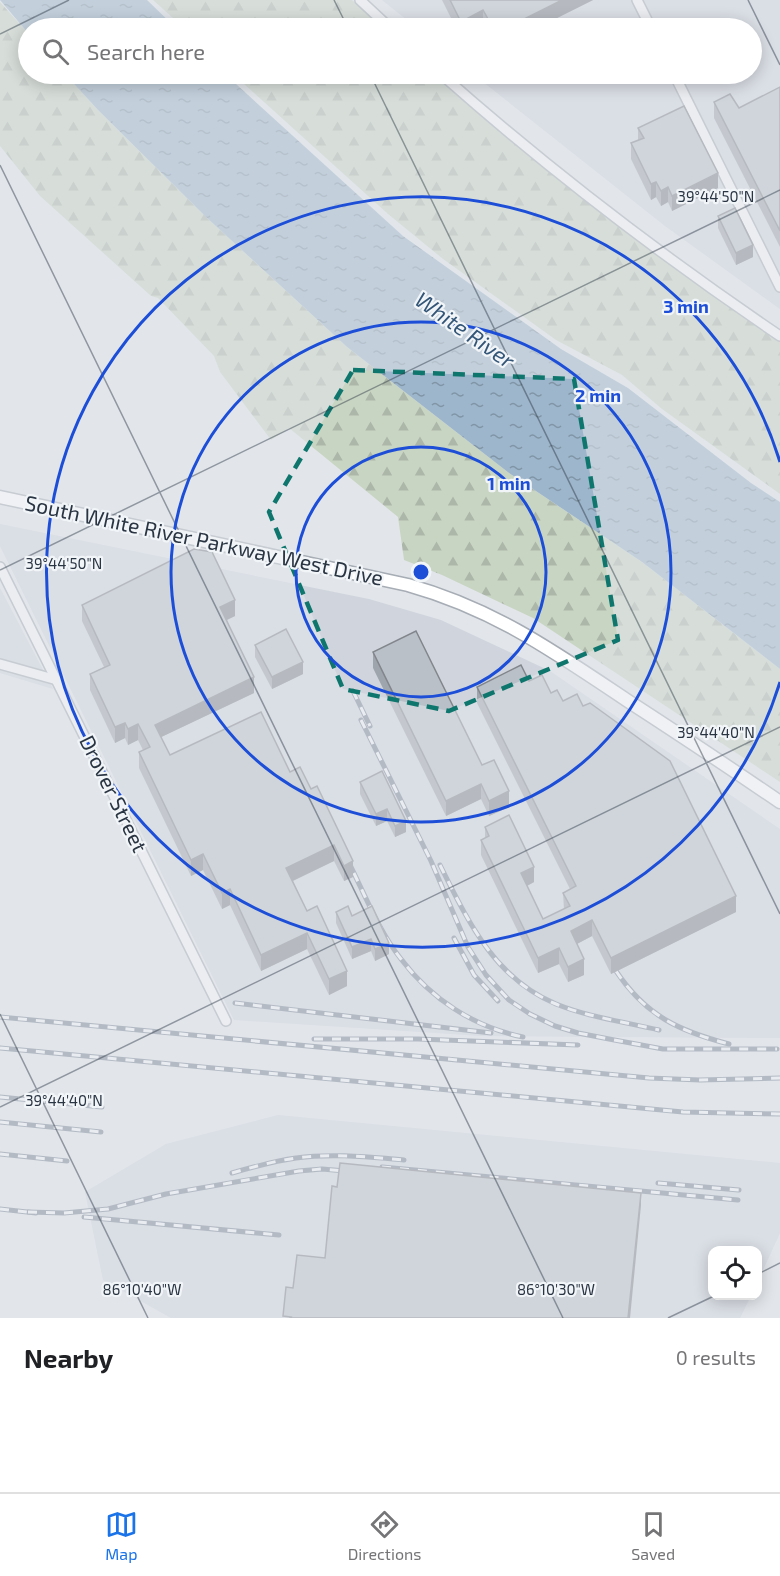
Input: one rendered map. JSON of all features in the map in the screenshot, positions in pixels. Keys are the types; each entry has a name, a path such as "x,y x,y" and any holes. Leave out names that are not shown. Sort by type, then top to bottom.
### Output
{"street":[{"path":"360,0 379,18"},
{"path":"637,0 646,18"},
{"path":"453,84 580,189 727,300 780,336"},
{"path":"679,84 780,287"},
{"name":"South White River Parkway West Drive","path":"0,497 408,585 454,600 494,617 546,645 780,802"},
{"name":"Drover Street","path":"0,567 225,1021"},
{"path":"0,664 57,680"}],"highlighted area":[{"path":"353,370 574,379 618,640 449,711 343,689 269,512"}],"shaded area":[{"path":"382,0 780,0 780,309 665,226 486,84 762,84 762,18 404,18"},
{"path":"0,524 369,599 441,620 550,671 780,829 780,1038 482,1036 234,1020 0,546"},
{"path":"0,588 53,689 0,673"},
{"path":"278,1115 780,1163 780,1233 762,1272 762,1246 708,1246 708,1300 749,1300 740,1318 171,1318 103,1280 85,1192 166,1144"}],"green space":[{"path":"153,0 352,0 373,18 173,18"},
{"path":"0,2 18,22 18,84 74,84 206,217 347,347 509,473 642,562 780,669 780,782 533,618 442,575 404,560 398,517 289,428 271,440 220,372 214,356 158,298 151,296 40,196 0,146"},
{"path":"244,84 448,84 548,171 690,279 780,342 780,494 662,409 622,375 556,340 443,259 388,214"}],"water":[{"path":"0,0 147,0 166,18 18,18 18,21"},
{"name":"White River","path":"74,84 236,84 403,236 561,349 628,388 751,483 780,502 780,669 642,562 509,473 347,347 206,217"}],"building":[{"path":"450,0 562,0 526,18 487,18 483,10 468,18 459,18"},
{"path":"780,87 780,231 714,102 730,94 739,108"},
{"path":"684,106 718,173 672,196 668,187 661,191 656,182 651,184 631,143 644,138 638,128"},
{"path":"735,208 753,245 736,253 718,216"},
{"path":"194,549 212,552 235,600 220,607 254,677 155,725 170,755 261,712 290,772 300,767 311,789 317,786 353,861 344,866 334,845 286,868 307,911 317,906 347,971 329,979 307,933 261,955 230,889 222,893 203,854 191,860 139,752 150,747 138,724 128,729 125,723 115,727 90,674 110,665 82,605"},
{"path":"286,629 303,662 272,677 255,645"},
{"path":"416,631 482,765 494,760 509,791 489,801 481,784 446,801 373,652"},
{"path":"521,665 529,681 542,675 551,693 557,690 563,701 577,694 583,706 590,703 670,761 736,896 611,958 592,920 571,931 584,959 568,967 559,948 538,958 481,840 489,836 485,827 509,815 534,867 521,873 543,919 570,906 563,893 576,886 477,687"},
{"path":"382,771 406,821 395,826 387,809 376,814 360,782"},
{"path":"348,906 352,916 372,906 389,943 375,949 371,939 352,947 336,912"},
{"path":"340,1163 641,1193 628,1318 290,1318 283,1316 286,1287 293,1288 297,1255 325,1258 332,1186 337,1187"}],"railway":[{"path":"353,691 370,726"},
{"path":"361,720 431,861 468,947 486,975 509,1000 530,1014 555,1026 578,1033 663,1049 777,1049"},
{"path":"346,857 385,935 401,959 426,987 440,999 471,1018 487,1026 523,1037"},
{"path":"440,865 461,907 485,946 499,963 534,993 568,1009 659,1030"},
{"path":"454,938 474,975 498,1001"},
{"path":"616,971 639,1000 665,1020 694,1033 729,1044"},
{"path":"235,1003 491,1033"},
{"path":"0,1017 649,1078 700,1080 780,1078"},
{"path":"314,1039 418,1039 578,1045"},
{"path":"0,1048 683,1112 780,1114"},
{"path":"0,1097 102,1107"},
{"path":"0,1122 101,1132"},
{"path":"0,1154 67,1161"},
{"path":"232,1173 280,1161 323,1156 404,1160"},
{"path":"382,1167 738,1200"},
{"path":"28,1212 64,1213 108,1209 166,1194 299,1171 322,1169 357,1172"},
{"path":"658,1183 739,1190"},
{"path":"0,1209 36,1213"},
{"path":"84,1217 279,1235"}]}
